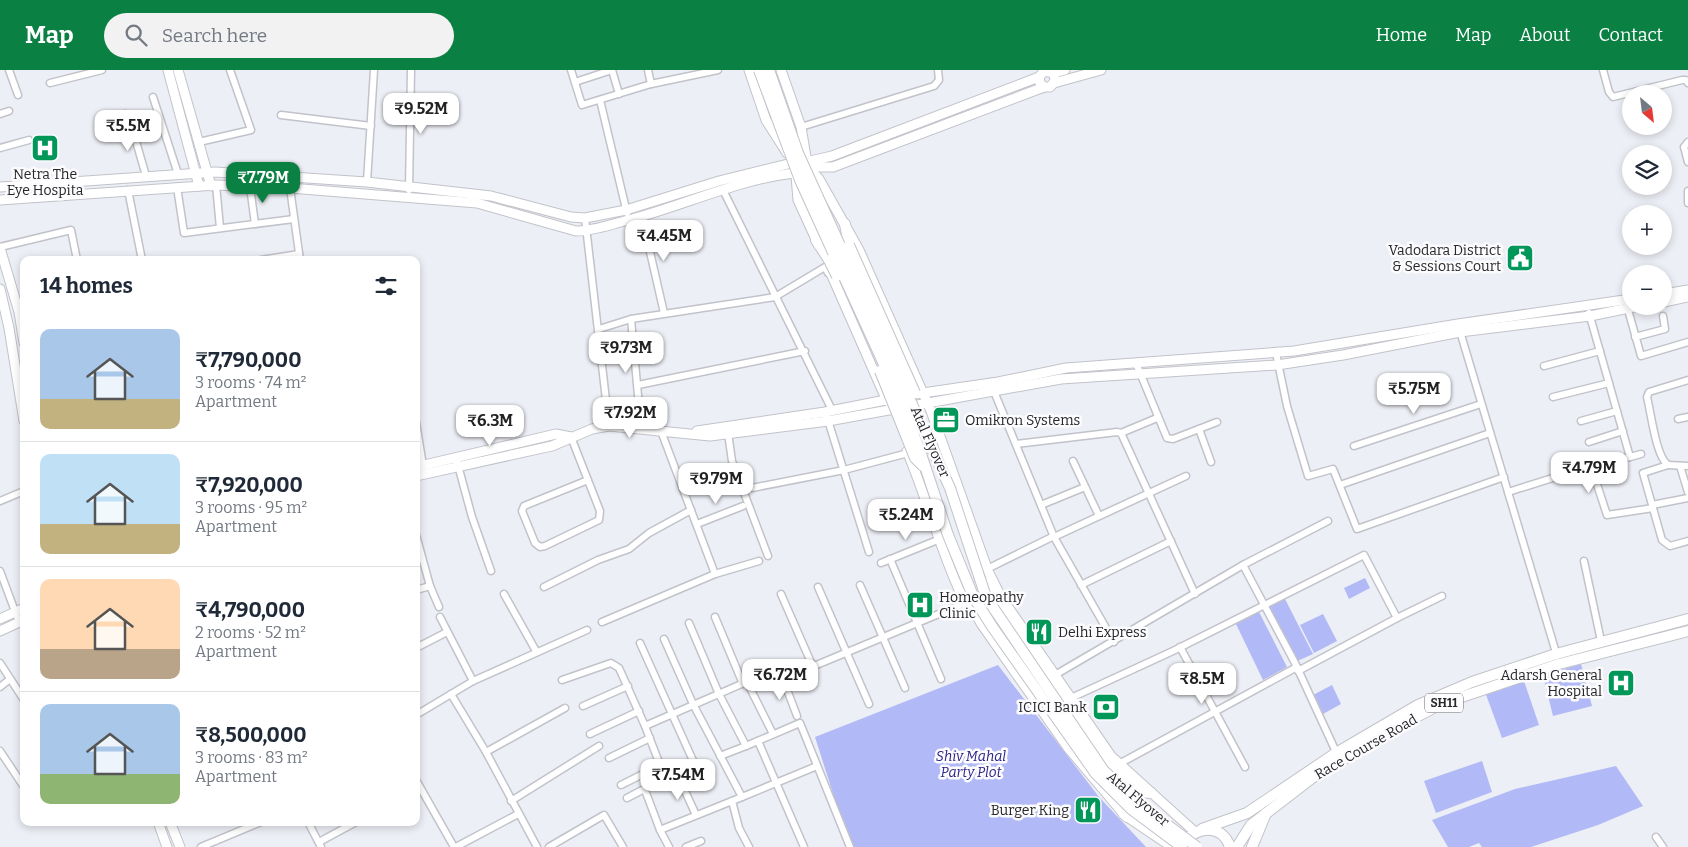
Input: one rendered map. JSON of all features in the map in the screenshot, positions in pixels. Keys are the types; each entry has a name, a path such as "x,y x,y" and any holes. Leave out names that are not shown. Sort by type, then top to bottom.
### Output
{"main road":[{"name":"Atal Flyover","path":"759,70 800,180 898,395 926,468 948,535 968,583 991,625 1096,774 1131,809 1182,847"},
{"name":"Atal Flyover","path":"769,70 798,153 950,488 977,576 998,617 1104,771 1142,806 1197,847"},
{"path":"845,224 849,245 926,418 938,450 937,459"},
{"path":"816,240 829,260 872,350 915,458 926,468"},
{"path":"977,576 986,584 1016,633 1102,754 1138,792 1151,793"},
{"path":"968,583 969,601 982,624 1085,770 1127,817"},
{"name":"Race Course Road","path":"1237,847 1251,825 1267,812 1338,758 1418,705 1472,682 1556,654 1688,620"},
{"name":"Race Course Road","path":"1198,830 1247,813 1338,758 1442,704 1559,664 1688,631"},
{"path":"1252,847 1267,812"},
{"path":"1198,830 1217,832 1224,836 1230,847"},
{"name":"SH11","path":"1182,847 1188,836 1198,830"}],"street":[{"path":"9,70 18,95"},
{"path":"50,83 102,70"},
{"path":"168,70 196,172 198,186"},
{"path":"178,70 208,172 214,186 220,228"},
{"path":"199,142 251,130 230,70"},
{"path":"367,182 374,70"},
{"path":"408,198 411,70"},
{"path":"571,70 582,105 650,84 714,70"},
{"path":"575,82 612,70 619,94"},
{"path":"648,70 650,84"},
{"path":"749,70 766,120 793,162 798,200 885,400"},
{"path":"781,70 801,127 810,164 845,224 927,402 987,570 1001,597 1111,756 1151,793 1198,830"},
{"path":"801,127 934,86 939,80 938,70"},
{"path":"0,200 198,186 290,188 494,206 569,230 587,231 642,217 723,190 795,174 803,176 810,164 1047,72 1065,70"},
{"path":"0,187 208,172 367,182 491,196 571,217 585,218 626,210 719,181 793,162 800,157 810,164 833,167 1044,87 1050,87 1054,83 1100,70"},
{"path":"1603,70 1609,92 1613,97 1682,80 1686,80 1688,83"},
{"path":"1047,72 1054,83"},
{"path":"1044,87 1040,83 1047,72"},
{"path":"153,97 178,174"},
{"path":"600,100 629,220"},
{"path":"0,114 9,111"},
{"path":"117,116 125,114 129,117 146,176"},
{"path":"281,116 371,126"},
{"path":"0,148 29,140"},
{"path":"1688,142 1684,147 1688,162"},
{"path":"177,187 184,233 294,220"},
{"path":"250,187 254,224"},
{"path":"290,188 299,256"},
{"path":"128,190 141,256"},
{"path":"723,190 775,297 804,351 828,411 828,421 869,552"},
{"path":"1688,191 1688,203"},
{"path":"642,217 664,313"},
{"path":"585,218 609,426"},
{"path":"20,306 0,248 71,230 76,256"},
{"path":"599,329 631,319 775,297 825,266 908,452 925,495 947,562 965,603 981,631 1071,758 1106,800 1127,817 1172,847"},
{"path":"0,289 3,316 20,400"},
{"path":"1672,293 1688,290"},
{"path":"1672,300 1688,297"},
{"path":"420,466 457,462 552,446 571,437 609,426 707,436 728,434 828,421 927,402 1066,368 1276,353 1589,311 1622,304"},
{"path":"1589,311 1630,458"},
{"path":"1630,315 1640,354 1644,356 1688,342"},
{"path":"1635,337 1665,329 1663,316"},
{"path":"631,319 642,428"},
{"path":"687,433 828,411 923,393 1061,379 1277,365 1348,354 1459,328"},
{"path":"1459,328 1559,664"},
{"path":"1544,366 1600,350"},
{"path":"638,385 804,351"},
{"path":"1276,353 1277,365 1297,442 1308,476 1330,468 1335,472 1356,529 1504,477"},
{"path":"1136,363 1164,435 1170,439 1217,422"},
{"path":"1668,465 1660,455 1647,397 1652,390 1688,380"},
{"path":"1553,397 1609,383"},
{"path":"992,387 1054,536 1114,642"},
{"path":"1354,446 1482,404"},
{"path":"1581,421 1617,411"},
{"path":"1678,419 1688,417"},
{"path":"1016,444 1117,432 1122,433 1157,418"},
{"path":"1199,429 1211,462"},
{"path":"661,431 715,574"},
{"path":"1589,442 1623,432"},
{"path":"1122,433 1195,594"},
{"path":"1340,485 1490,433"},
{"path":"728,434 732,461 768,556"},
{"path":"571,437 588,480 600,511 599,520 540,547 535,543 522,511 524,506 588,480"},
{"path":"752,488 844,470 908,452"},
{"path":"1601,466 1641,454"},
{"path":"1073,460 1099,516"},
{"path":"420,475 457,462"},
{"path":"457,462 472,517 491,571"},
{"path":"1688,466 1668,465 1643,474 1665,544 1672,546 1688,541"},
{"path":"1508,492 1591,466 1607,515 1653,507 1688,498"},
{"path":"1680,466 1688,492"},
{"path":"987,570 1054,536 1186,476"},
{"path":"1041,505 1085,486"},
{"path":"0,501 20,493"},
{"path":"697,524 743,506"},
{"path":"544,587 598,560 629,549 649,533 691,510"},
{"path":"1055,675 1243,565 1328,521"},
{"path":"881,563 940,539"},
{"path":"1081,585 1171,541"},
{"path":"420,549 430,586 439,607"},
{"path":"1072,698 1180,647 1364,555 1397,618"},
{"path":"890,559 941,679"},
{"path":"602,622 715,574 759,561"},
{"path":"1584,561 1602,641"},
{"path":"1243,565 1298,669 1338,758"},
{"path":"0,571 19,610 0,620"},
{"path":"860,585 905,688"},
{"path":"420,589 430,586"},
{"path":"818,587 870,704"},
{"path":"504,594 536,651"},
{"path":"781,594 813,667"},
{"path":"1119,764 1214,710 1442,596"},
{"path":"783,679 965,603"},
{"path":"440,617 473,681"},
{"path":"715,617 745,683 773,734"},
{"path":"0,632 20,622"},
{"path":"690,623 719,694 746,746"},
{"path":"420,713 473,681 536,651 587,630"},
{"path":"420,646 447,632"},
{"path":"664,639 694,704 742,797"},
{"path":"640,643 696,765"},
{"path":"1180,647 1245,767"},
{"path":"0,663 20,694"},
{"path":"562,680 611,663 617,665 639,711 665,779 627,798"},
{"path":"645,726 770,672 783,679 797,716"},
{"path":"0,687 10,679"},
{"path":"583,706 628,686"},
{"path":"451,694 486,752 510,801 536,847"},
{"path":"486,752 565,708"},
{"path":"590,734 639,711"},
{"path":"720,756 800,723 850,847"},
{"path":"608,758 650,738"},
{"path":"758,741 804,847"},
{"path":"510,801 599,746"},
{"path":"0,751 20,781"},
{"path":"621,785 660,765"},
{"path":"660,830 817,766"},
{"path":"679,778 696,815"},
{"path":"420,787 455,847 518,814"},
{"path":"645,790 660,830 669,847"},
{"path":"732,801 739,828 749,847"},
{"path":"549,847 604,816 623,847"},
{"path":"159,826 167,847"},
{"path":"172,826 180,847"},
{"path":"201,847 251,826"},
{"path":"310,826 320,844 349,826"},
{"path":"1656,837 1664,847"},
{"path":"686,847 701,841"}],"green space":[{"path":"1365,578 1370,588 1349,599 1344,588"},
{"path":"1284,597 1313,654 1295,662 1265,606"},
{"path":"1258,610 1287,667 1263,680 1235,622"},
{"path":"1323,614 1337,641 1314,653 1300,625"},
{"path":"1581,664 1592,706 1553,716 1543,675"},
{"name":"Shiv Mahal Party Plot","path":"998,665 1099,797 1146,847 850,847 815,737"},
{"path":"1524,681 1539,725 1502,738 1485,692"},
{"path":"1332,685 1341,704 1323,714 1313,695"},
{"path":"1482,761 1492,792 1436,813 1424,781"},
{"path":"1616,766 1643,806 1598,825 1531,847 1482,847 1479,843 1469,847 1448,847 1432,820 1515,789"}],"place":[{"name":"Netra The Eye Hospita","path":"45,148"},
{"name":"Vadodara District & Sessions Court","path":"1520,258"},
{"name":"Omikron Systems","path":"946,420"},
{"name":"Homeopathy Clinic","path":"920,605"},
{"name":"Delhi Express","path":"1039,632"},
{"name":"Adarsh General Hospital","path":"1621,683"},
{"name":"ICICI Bank","path":"1106,707"},
{"name":"Burger King","path":"1088,810"}]}
